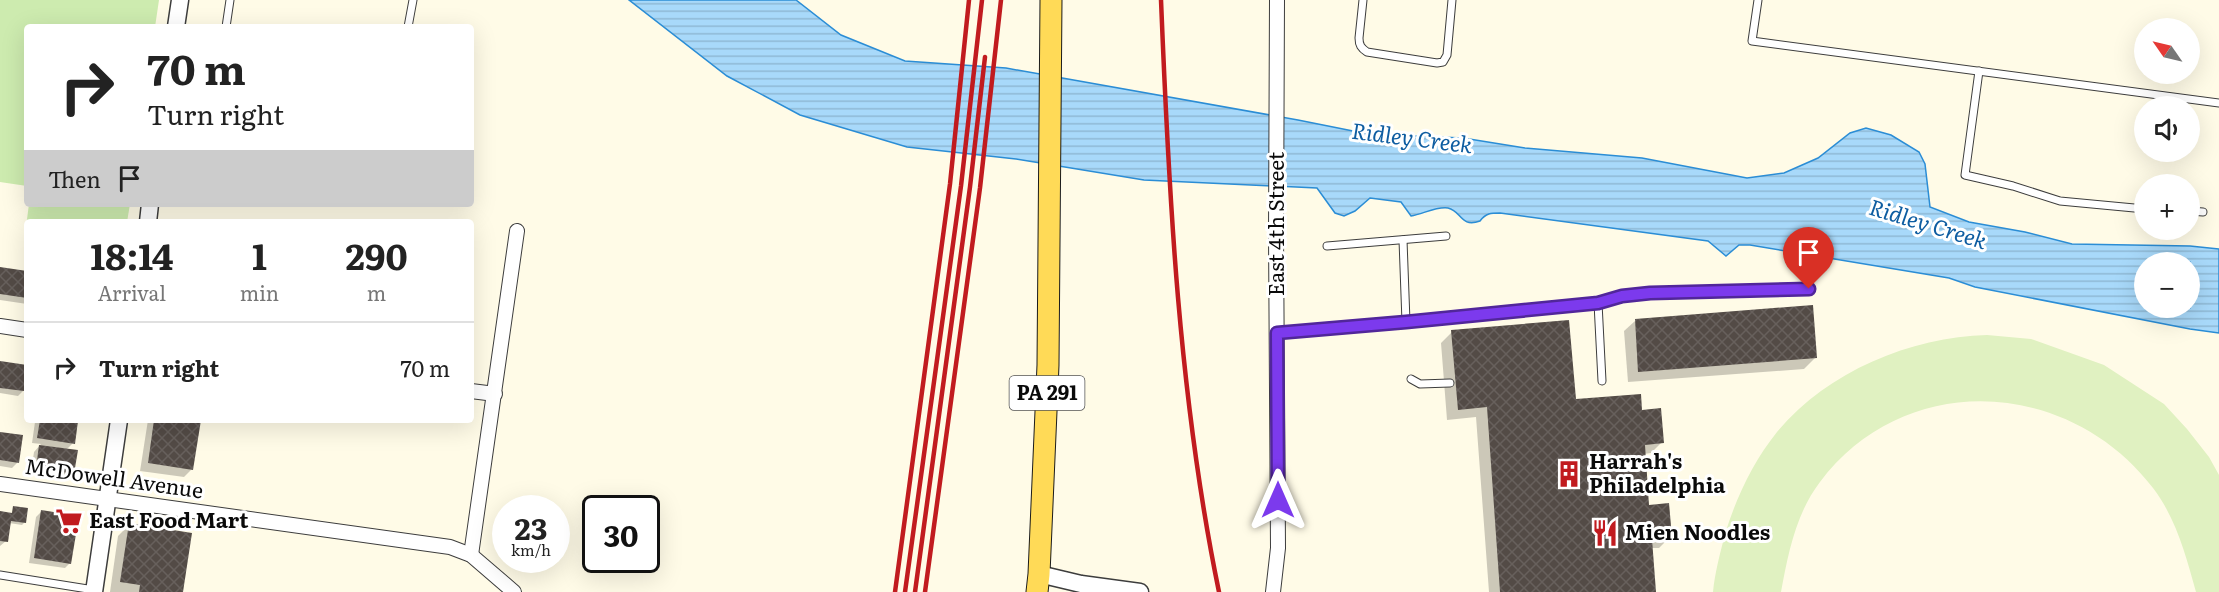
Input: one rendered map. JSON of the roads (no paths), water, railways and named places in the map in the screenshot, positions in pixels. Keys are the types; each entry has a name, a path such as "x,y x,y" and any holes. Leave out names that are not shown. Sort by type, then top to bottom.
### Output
{"main road":[{"name":"PA 291","path":"1038,583 1048,365 1051,0"}],"street":[{"path":"176,24 180,0"},
{"name":"East 4th Street","path":"1273,592 1278,548 1277,0"},
{"path":"514,592 471,555 517,231"},
{"path":"0,326 24,330"},
{"path":"474,391 495,394"},
{"path":"94,591 119,423"},
{"name":"McDowell Avenue","path":"0,484 450,547 471,555"},
{"path":"1038,583 1081,584 1140,592"}],"lane":[{"path":"226,24 230,0"},
{"path":"409,24 413,0"},
{"path":"1363,0 1359,38 1362,49 1367,52 1437,63 1443,62 1448,55 1452,0"},
{"path":"1758,0 1752,41 2219,103"},
{"path":"1979,71 1965,175 2013,186 2060,201 2134,207"},
{"path":"1327,246 1446,236"},
{"path":"1403,240 1406,322"},
{"path":"1277,333 1598,303 1622,296 1650,293 1809,289"},
{"path":"1598,303 1602,381"},
{"path":"1411,379 1420,384 1450,383"},
{"path":"0,575 94,591"}],"water":[{"name":"Ridley Creek","path":"629,0 796,0 841,35 905,61 1006,68 1368,134 1463,138 1525,148 1642,158 1747,178 1784,173 1818,158 1850,133 1866,128 1891,135 1919,152 1925,164 1930,207 1969,222 2025,232 2072,244 2190,246 2219,249 2219,333 2190,329 1975,287 1949,278 1750,245 1739,245 1726,256 1708,241 1500,213 1489,214 1473,223 1465,221 1448,208 1411,216 1401,202 1370,198 1355,211 1344,216 1335,213 1317,188 1144,180 1016,159 907,147 800,115 727,76"}],"railway":[{"path":"895,592 950,184 969,0"},
{"path":"905,592 961,186 982,0"},
{"path":"925,592 980,188 1001,0"},
{"path":"1161,0 1172,223 1185,372 1205,519 1219,592"},
{"path":"915,592 970,187 985,57"}],"place":[{"name":"Harrah's Philadelphia","path":"1569,474"},
{"name":"East Food Mart","path":"69,521"},
{"name":"Mien Noodles","path":"1605,533"}]}
